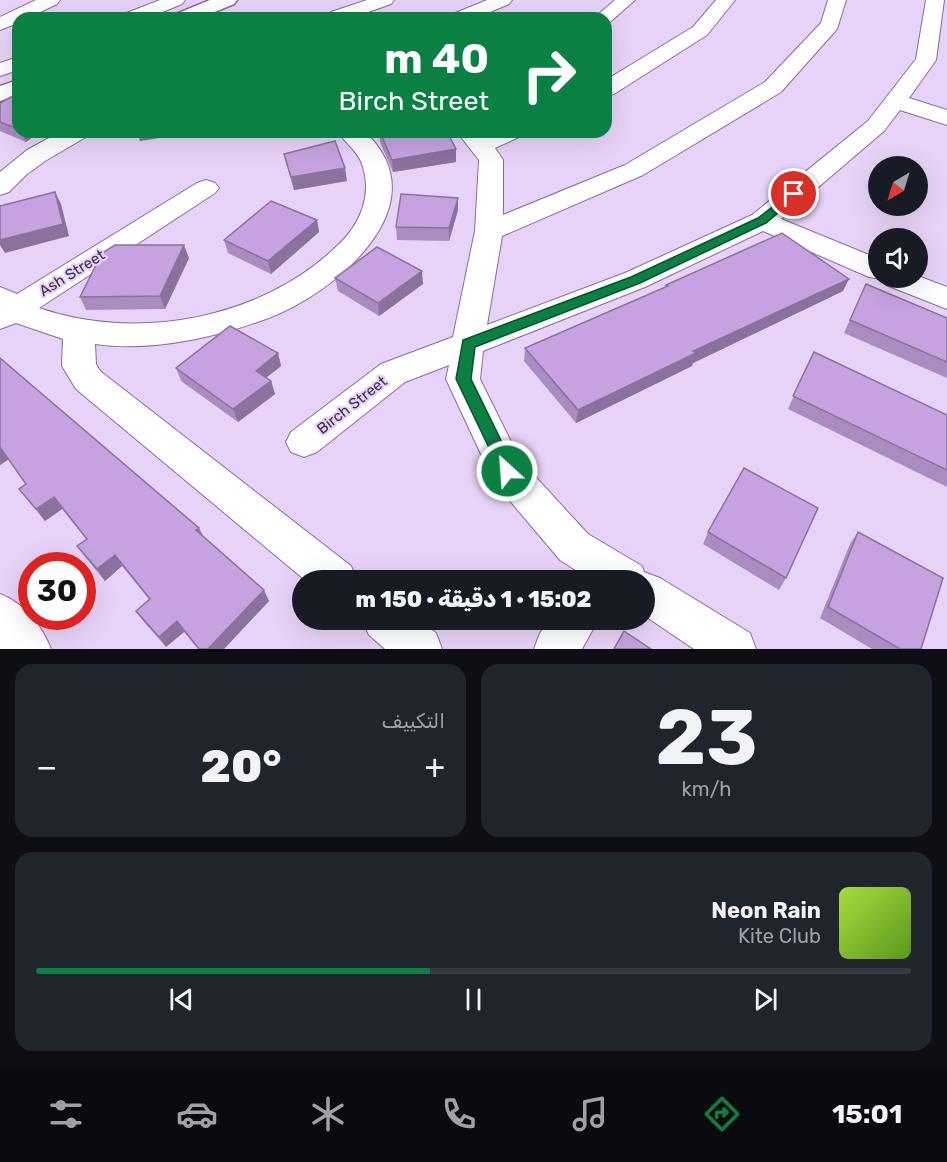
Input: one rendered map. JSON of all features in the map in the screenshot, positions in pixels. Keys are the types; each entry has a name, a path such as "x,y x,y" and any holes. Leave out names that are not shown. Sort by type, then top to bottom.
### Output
{"main road":[{"path":"197,12 226,0"}],"street":[{"path":"0,16 33,0"},
{"path":"26,12 51,0"},
{"path":"146,12 176,0"},
{"path":"338,11 385,0"},
{"path":"474,12 502,0"},
{"path":"611,12 626,0"},
{"path":"612,85 700,32 726,0"},
{"path":"489,231 634,170 773,87 830,25 837,0"},
{"name":"Birch Street","path":"304,442 393,373 636,280 762,221 876,126 895,101 937,61 938,12"},
{"path":"895,101 947,118"},
{"path":"0,187 9,176 47,148 66,138"},
{"path":"4,308 43,323 79,332 148,334 219,323 284,298 335,266 367,231 381,195 377,164 359,138"},
{"path":"475,139 491,160 489,231 463,379 507,471 574,547 604,570"},
{"name":"Ash Street","path":"4,308 206,188"},
{"path":"762,221 868,265"},
{"path":"920,288 947,299"},
{"path":"79,332 79,366 88,380 324,570"},
{"path":"655,598 734,649"},
{"path":"0,615 29,649"},
{"path":"396,630 420,649"},
{"path":"556,649 569,630"}],"building":[{"path":"12,96 12,127 0,122 0,103"},
{"path":"383,138 450,138 456,149 392,160"},
{"path":"335,141 345,168 291,177 284,154"},
{"path":"55,192 63,224 0,240 0,206"},
{"path":"401,194 458,198 449,228 396,227"},
{"path":"271,201 317,220 268,261 224,240"},
{"path":"782,233 849,279 693,351 696,353 578,410 525,348 668,286 666,285"},
{"path":"115,245 184,245 160,296 80,297 102,253"},
{"path":"377,247 422,271 378,303 335,278"},
{"path":"866,284 868,288 876,288 947,318 947,362 850,320"},
{"path":"230,326 278,353 256,371 271,381 233,409 176,368"},
{"path":"814,352 947,415 947,470 793,396"},
{"path":"0,358 199,528 196,530 264,590 208,649 199,649 177,621 159,637 136,611 150,599 115,555 97,569 96,552 82,552 77,546 87,539 54,497 36,509 19,489 26,484 0,447"},
{"path":"744,468 818,508 786,578 708,532"},
{"path":"858,532 943,578 921,649 900,649 828,607"},
{"path":"624,631 651,649 614,649"}],"route":[{"path":"507,471 463,379 468,344 636,280 762,221 794,194"}]}
